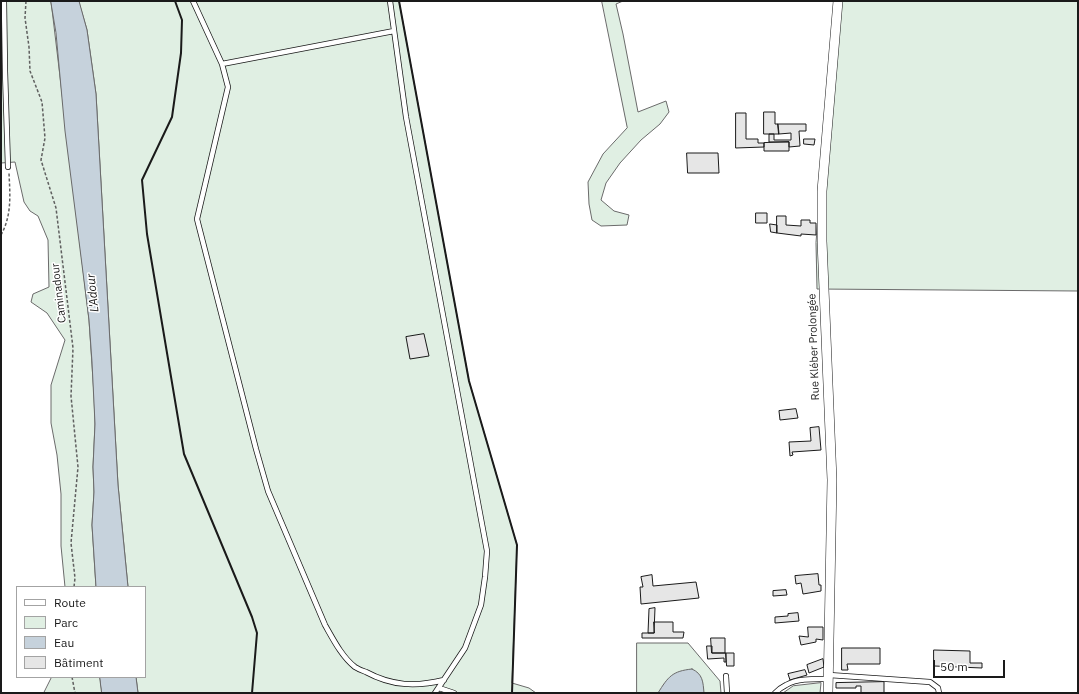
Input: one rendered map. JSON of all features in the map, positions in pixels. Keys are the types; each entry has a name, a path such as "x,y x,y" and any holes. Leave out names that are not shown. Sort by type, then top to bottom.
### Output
{"street":[{"name":"Rue Kléber Prolongée","path":"828,693 832,480 822,241 822,206 838,1"}],"lane":[{"path":"4,1 8,167"},
{"path":"193,1 222,64 228,87 197,219 268,491 324,625 333,640 355,667 373,676 399,684 427,684 444,680"},
{"path":"390,1 406,117 487,551 481,605 465,648 435,693"},
{"path":"222,64 394,30"},
{"path":"726,676 727,693"},
{"path":"775,693 785,685 794,682 829,677 930,682 938,688 938,693"},
{"path":"438,688 454,693"}],"path":[{"name":"Caminadour","path":"26,1 25,18 29,47 30,71 42,102 45,138 41,160 56,208 73,348 71,396 78,467 71,543 75,578 74,586"},
{"path":"1,235 6,227 10,209 8,167"},
{"path":"72,678 75,693"}],"green space":[{"path":"1,1 51,1 89,320 95,424 92,525 96,586 65,586 61,546 61,494 57,455 51,423 51,385 65,340 47,313 31,302 33,294 49,287 48,240 38,216 30,211 24,202 15,162 1,163"},
{"path":"79,1 399,1 469,381 517,545 512,683 529,688 536,693 138,693 136,678 146,678 146,586 128,586 118,485 96,94 87,30"},
{"path":"602,1 623,1 616,4 638,112 666,101 669,112 660,124 641,140 620,163 606,183 601,200 614,211 629,215 627,225 601,226 592,220 589,204 588,182 603,154 627,128"},
{"path":"835,1 1078,1 1078,291 817,289 816,243"},
{"path":"637,643 688,643 720,681 721,693 637,693"},
{"path":"52,678 100,678 102,693 44,693"},
{"path":"821,683 820,693 783,693 793,686"}],"water":[{"name":"L'Adour","path":"51,1 79,1 87,30 96,94 118,485 128,586 96,586 92,525 95,424 89,320 65,131 56,33"},
{"path":"692,669 698,673 703,682 704,693 658,693 668,679 675,673"},
{"path":"100,678 136,678 138,693 102,693"}],"building":[{"path":"764,112 775,112 775,124 778,124 779,134 764,134"},
{"path":"736,113 746,113 746,139 758,139 758,143 764,143 764,147 736,148"},
{"path":"778,124 806,124 806,131 799,131 800,146 789,147 789,142 769,142 769,134 774,134 774,140 791,140 791,133 779,134"},
{"path":"804,139 815,139 814,145 804,144"},
{"path":"789,142 789,151 764,151 764,143"},
{"path":"687,153 718,153 719,173 688,173"},
{"path":"756,213 767,213 767,223 756,223"},
{"path":"777,216 786,216 786,225 801,226 801,220 810,220 810,223 816,223 816,235 801,234 801,236 777,233"},
{"path":"770,224 777,225 777,233 771,232"},
{"path":"424,334 429,356 410,359 406,337"},
{"path":"796,409 798,418 780,420 779,411"},
{"path":"819,427 821,450 792,452 793,455 790,456 789,442 811,441 810,428"},
{"path":"818,574 821,591 803,594 801,583 796,584 795,576"},
{"path":"652,575 653,586 696,582 699,598 641,604 640,587 643,587 641,577"},
{"path":"786,590 787,595 773,596 773,591"},
{"path":"655,608 654,633 648,633 649,609"},
{"path":"798,613 799,621 775,623 775,617 788,616 788,614"},
{"path":"654,622 673,622 673,632 684,632 683,638 642,638 642,633 654,633"},
{"path":"808,627 823,627 823,640 816,639 816,642 801,645 799,636 808,637"},
{"path":"711,638 725,638 725,653 712,653"},
{"path":"707,646 712,646 712,653 726,653 726,662 724,662 724,658 708,659"},
{"path":"842,648 880,648 880,664 847,664 848,670 842,670"},
{"path":"934,650 970,651 970,663 982,663 982,668 934,666"},
{"path":"726,653 734,653 734,666 727,666"},
{"path":"823,659 824,667 809,673 807,665"},
{"path":"805,670 807,675 790,680 788,674"},
{"path":"884,682 884,693 861,693 861,686 856,686 856,688 836,688 836,683"}],"wall":[{"path":"175,1 182,20 181,53 172,117 142,180 147,234 184,454 252,617 257,633 252,693"},
{"path":"399,1 469,381 517,545 512,693"}]}
